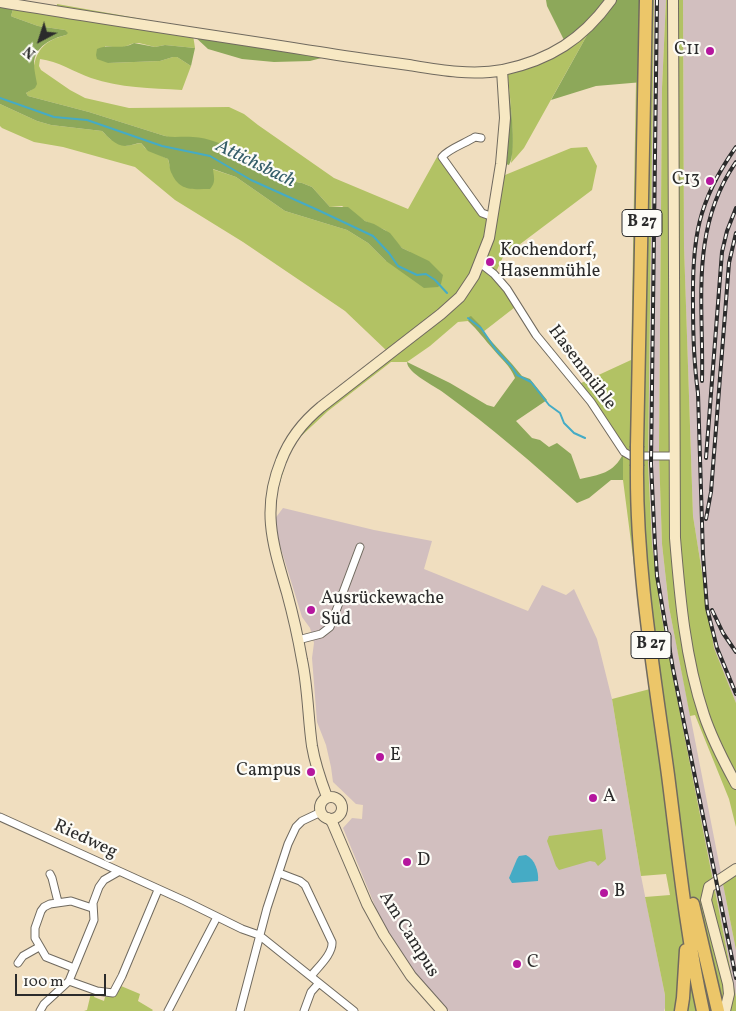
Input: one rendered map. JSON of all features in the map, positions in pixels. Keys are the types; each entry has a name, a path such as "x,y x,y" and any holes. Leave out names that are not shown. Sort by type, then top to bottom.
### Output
{"highway":[{"name":"B 27","path":"646,0 637,500 642,568 676,837 689,932 703,1011"},
{"path":"676,837 686,867 718,1011"},
{"path":"681,1011 689,932"}],"street":[{"path":"0,2 465,72 502,70 551,55 584,33 611,0"},
{"path":"673,0 675,538 681,612 690,660 704,715 736,784"},
{"path":"328,797 318,770 313,748 303,664 270,529 272,486 283,456 297,433 318,410 451,306 467,287 480,263 489,238 493,217 504,139 502,70"},
{"path":"481,138 476,136 463,147 446,152 442,157 482,213 493,217"},
{"name":"Hasenmühle","path":"480,263 494,274 507,289 536,335 591,402 624,452 631,456 674,456"},
{"path":"298,640 324,633 330,627 360,547"},
{"path":"240,1011 278,873 296,827 302,821 342,810 340,802 336,798 328,797"},
{"path":"328,797 321,804 329,815"},
{"name":"Am Campus","path":"329,815 367,904 384,935 411,976 442,1011"},
{"name":"Riedweg","path":"0,817 217,918 260,935 354,1011"},
{"path":"725,1011 729,994 728,984 706,900 709,887 736,869"},
{"path":"40,1011 44,1004 69,981 94,920 92,908 99,888 104,880 118,872"},
{"path":"278,873 300,881 305,885 332,942 329,953 311,976"},
{"path":"50,874 58,902"},
{"path":"69,981 96,991 113,992 122,976 158,890"},
{"path":"74,968 46,957 39,947 34,933 41,911 50,904 71,901 92,908"},
{"path":"168,1011 217,918"},
{"path":"18,963 23,956 39,947"},
{"path":"304,1011 309,997 319,983"}],"shaded area":[{"path":"654,0 666,0 662,88 659,449 662,544 669,607 736,950 736,997 660,608 652,544 648,463"},
{"path":"683,0 736,0 736,703 714,648 693,516 684,246"},
{"path":"283,508 374,530 432,541 424,569 528,611 542,585 566,595 574,589 597,639 612,699 641,876 665,995 664,1011 449,1011 413,973 382,923 343,828 352,818 362,819 363,805 356,804 333,782 326,745 317,722 312,658 314,643 310,628 302,617 274,526 274,520"}],"green space":[{"path":"546,0 644,0 643,82 596,86 551,100 591,28 566,44 547,6"},
{"path":"644,0 654,0 648,463 652,544 660,608 736,997 736,1011 665,1011 665,995 645,897 670,895 666,874 641,876 612,699 650,689 623,480 623,454 579,384 631,360 636,82 643,82"},
{"path":"666,0 683,0 684,246 693,516 714,648 736,703 736,827 729,799 695,715 690,716 669,607 662,544 659,454 662,88"},
{"path":"57,4 193,28 195,48 165,45 155,47 139,43 121,48 105,46 108,63 160,61 177,57 191,66 182,90 113,84 91,78 60,64 40,59 39,66 41,70 70,90 85,98 129,108 229,107 244,114 334,178 408,209 437,157 481,217 489,220 507,117 508,150 505,175 571,148 587,147 597,166 592,190 503,257 496,272 519,304 483,332 468,319 468,321 458,322 430,346 407,362 391,362 328,411 298,439 288,456 278,489 270,535 266,519 268,487 285,445 387,351 345,311 243,242 175,200 135,167 63,147 34,142 2,128 0,126 0,104 37,121 51,125 102,131 110,139 126,146 141,143 145,148 168,159 170,167 212,169 236,177 285,211 347,230 368,243 386,261 410,252 402,248 385,230 365,221 342,206 330,207 312,187 285,180 240,163 237,156 28,96 26,93 31,90 37,55 47,43 66,35 65,30 38,26 13,17 11,16 13,9 57,15"},
{"path":"0,7 13,9 11,16 13,17 38,26 65,30 68,33 55,38 40,48 34,64 37,84 35,88 26,93 28,96 89,112 165,136 204,139 236,150 240,163 285,180 312,187 330,207 348,207 365,221 390,233 402,248 429,261 443,275 441,284 438,287 424,288 386,261 368,243 347,230 285,211 236,177 213,169 214,182 210,189 183,187 175,180 170,170 168,159 148,151 141,143 122,146 112,141 102,131 51,125 37,121 0,104"},
{"path":"591,28 524,148 511,163 512,127 507,68 551,53"},
{"path":"193,35 329,56 310,61 274,62 242,59 208,49"},
{"path":"134,43 155,47 165,45 195,48 191,66 177,57 160,61 108,63 97,59 97,49"},
{"path":"507,73 513,135 512,158 509,165 506,164 508,150"},
{"path":"471,316 522,376 530,379 547,400 516,421 532,438 540,440 549,447 557,443 571,454 580,479 605,472 615,465 623,454 623,480 611,480 589,498 577,503 495,432 444,393 422,379 408,366 407,362 494,407 515,378 508,366 468,321"},
{"path":"602,829 606,859 598,866 595,862 590,861 559,870 547,841 549,836"},
{"path":"736,865 736,950 722,879"},
{"path":"121,986 140,994 138,1001 153,1010 84,1011 87,1010 91,993 95,993 94,997 104,1001 105,997 117,994"}],"water":[{"path":"526,855 532,859 536,866 538,881 512,883 509,878 517,859 519,856"}],"waterway":[{"name":"Attichsbach","path":"0,98 54,117 87,120 162,146 210,156 251,180 373,236 398,266 417,275 426,274 435,280 447,293"},
{"name":"Attichsbach","path":"468,318 481,328 517,375 531,382 549,405 560,413 564,423 574,433 585,438"}],"railway":[{"path":"657,0 651,464 657,576 673,669 736,978"},
{"path":"736,147 723,167 705,204 696,241 693,282 693,327 698,393 703,555 707,608 717,648 736,694"},
{"path":"702,381 701,296 705,241 711,214 721,188 736,162"},
{"path":"706,458 722,252 727,231 736,208"},
{"path":"706,519 711,492 729,263 736,233"},
{"path":"712,610 723,633 736,652"}],"place":[{"name":"C11","path":"710,51"},
{"name":"C13","path":"710,181"},
{"name":"Kochendorf, Hasenmühle","path":"490,262"},
{"name":"Ausrückewache Süd","path":"311,610"},
{"name":"E","path":"380,757"},
{"name":"Campus","path":"311,772"},
{"name":"A","path":"593,798"},
{"name":"D","path":"407,862"},
{"name":"B","path":"604,893"},
{"name":"C","path":"517,964"}]}
